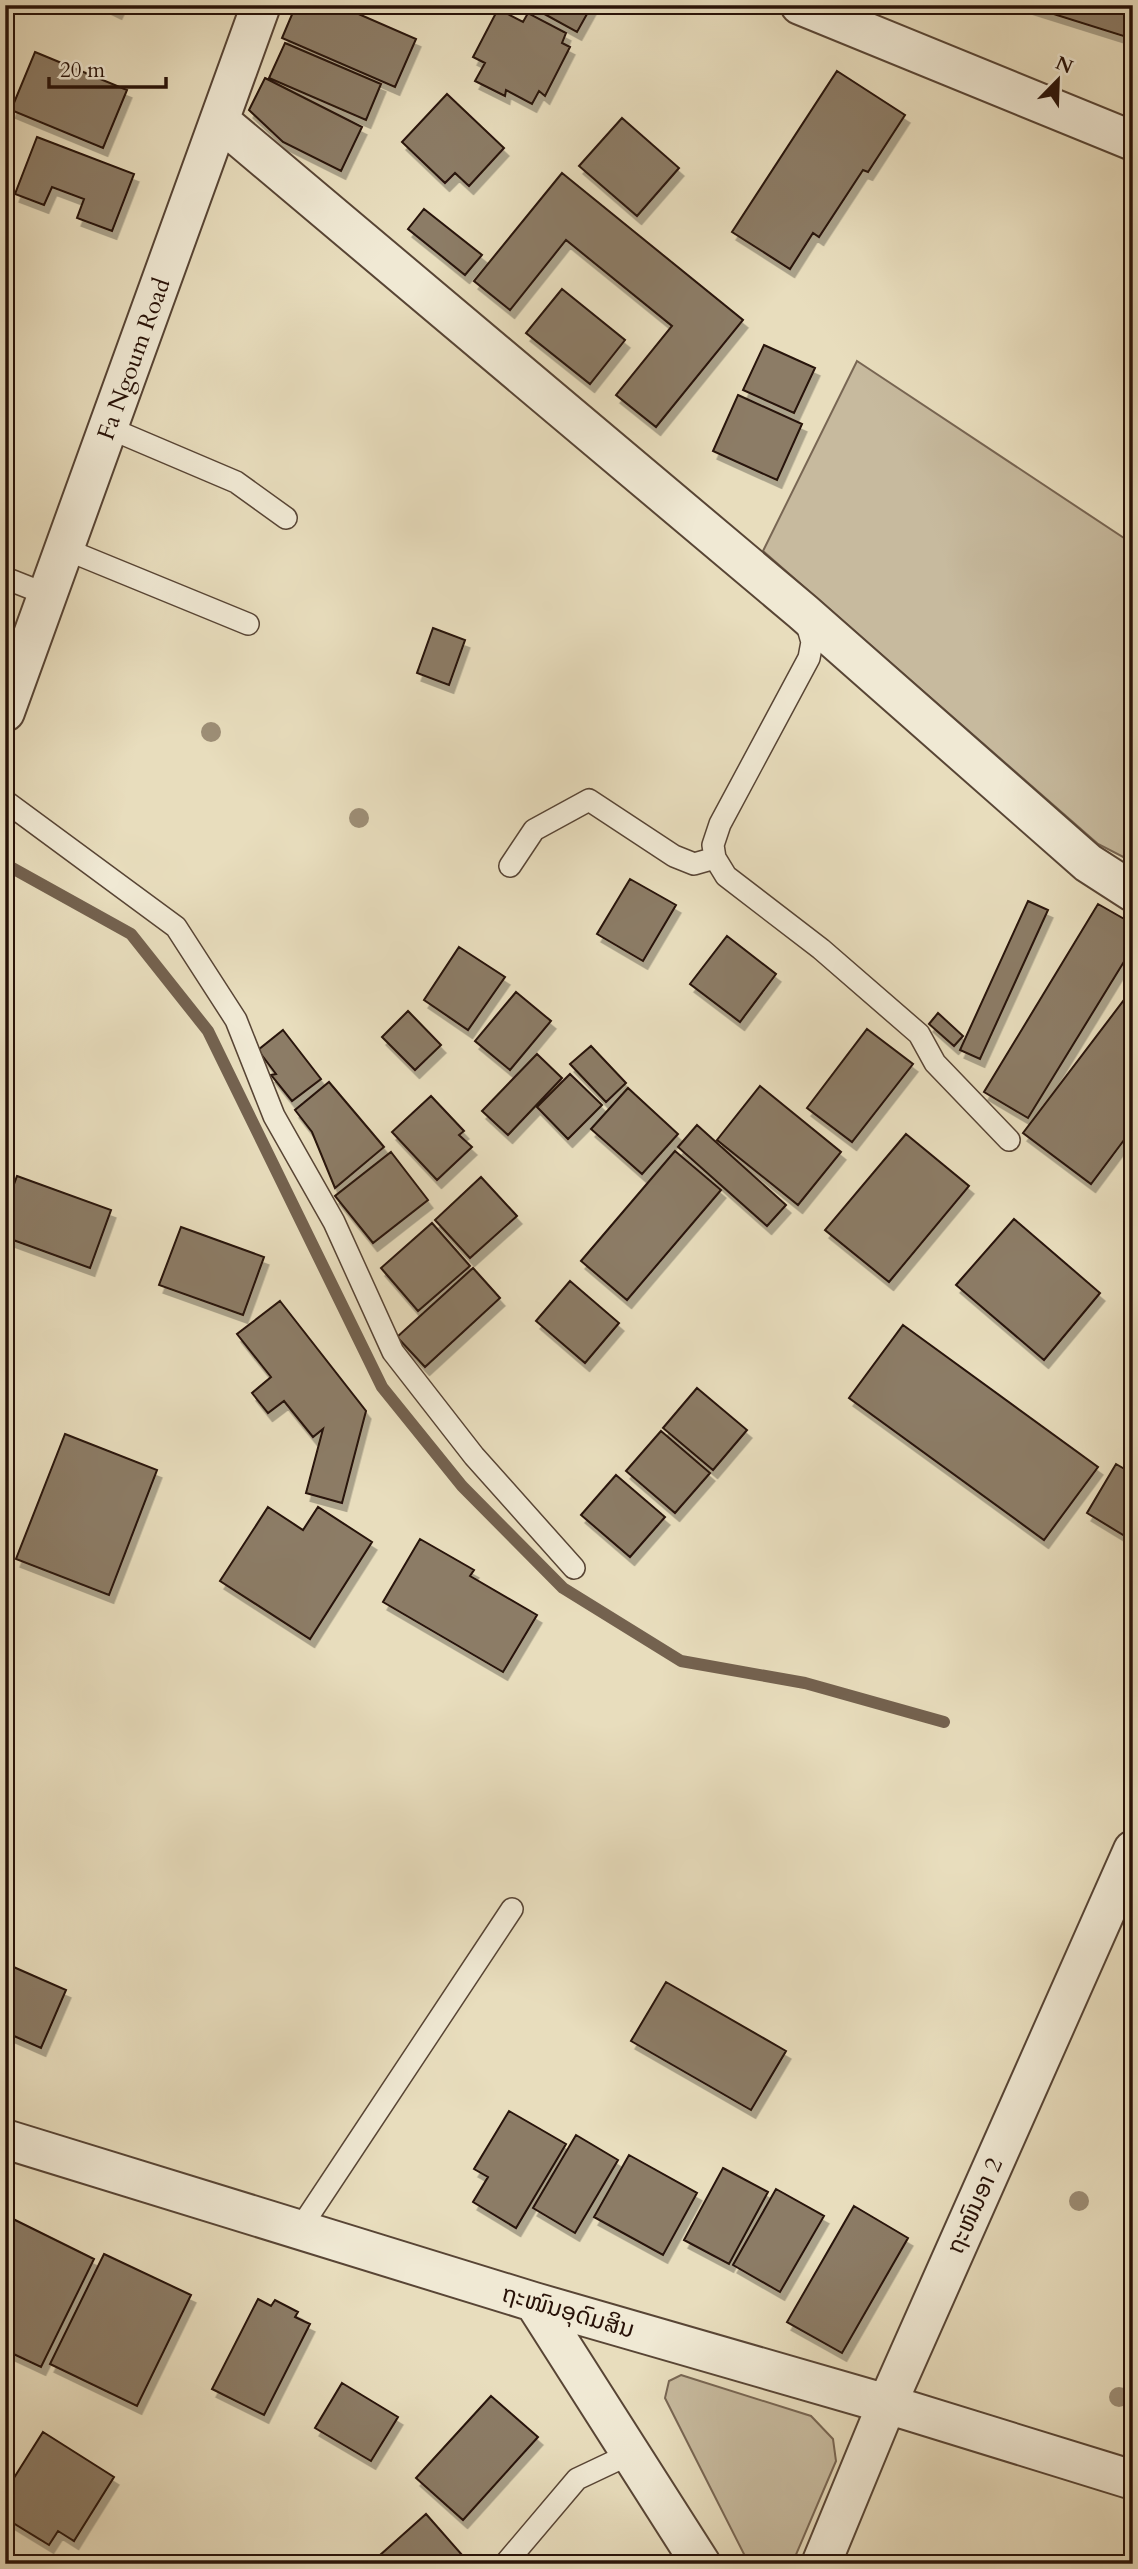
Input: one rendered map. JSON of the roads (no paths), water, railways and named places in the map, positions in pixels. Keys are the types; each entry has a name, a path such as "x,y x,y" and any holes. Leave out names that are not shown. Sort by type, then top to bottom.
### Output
{"street":[{"name":"Fa Ngoum Road","path":"5,712 261,5"},
{"path":"800,5 1133,141"},
{"path":"220,121 803,612 1088,863 1133,892"},
{"name":"ຖະໜົນອາ 2","path":"821,2564 887,2404 1133,1850"},
{"name":"ຖະໜົນອຸດົມສິນ","path":"5,2139 534,2302 887,2404 1133,2480"},
{"path":"534,2302 701,2564"}],"lane":[{"path":"109,428 236,482 286,518"},
{"path":"65,549 248,624"},
{"path":"5,578 48,594"},
{"path":"803,612 813,642 809,658 720,824 713,845 715,858 726,876 821,949 919,1034 935,1063 1009,1140"},
{"path":"510,866 534,830 589,800 674,856 694,864 715,858"},
{"path":"5,801 176,928 236,1020 274,1116 334,1222 393,1352 474,1456 574,1568"},
{"path":"299,2230 512,1909"},
{"path":"505,2564 577,2479 632,2453"}],"waterway":[{"path":"5,864 131,934 208,1031 382,1387 462,1486 563,1588 681,1661 805,1683 944,1722"}]}
